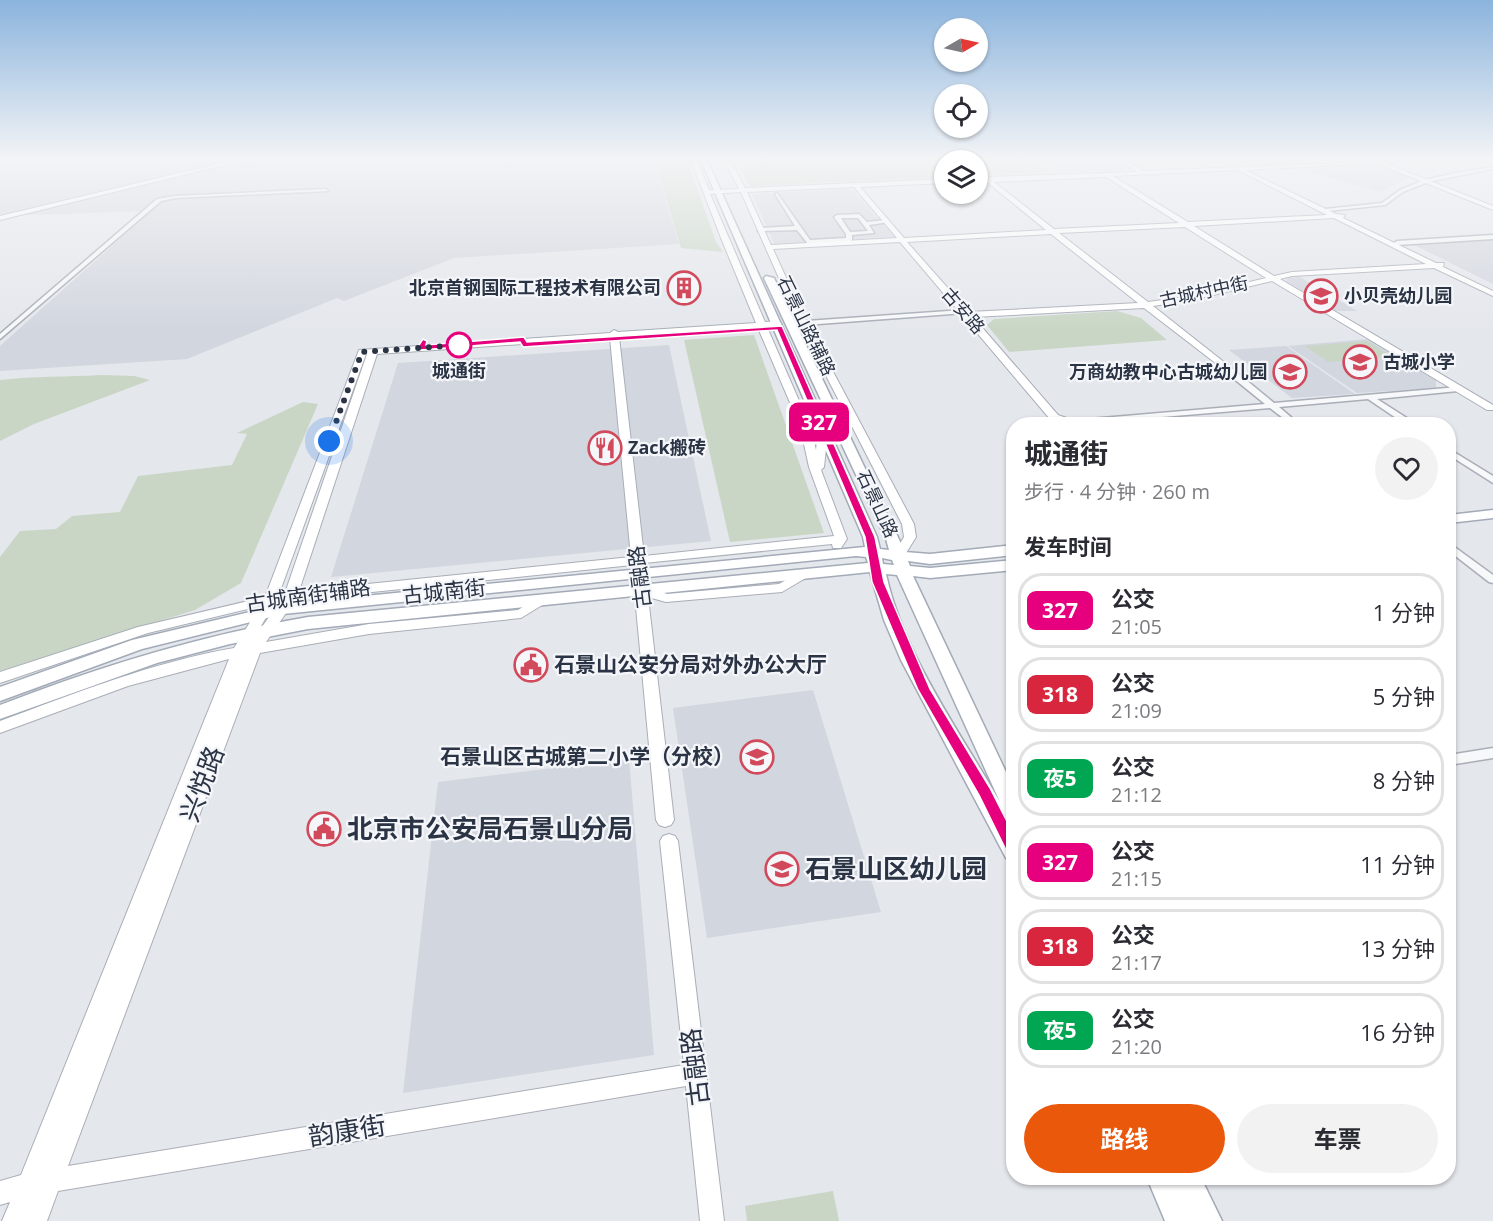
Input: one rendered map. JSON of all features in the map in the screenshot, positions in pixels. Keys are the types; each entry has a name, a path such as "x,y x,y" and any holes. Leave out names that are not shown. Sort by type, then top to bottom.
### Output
{"main road":[{"name":"石景山路","path":"739,217 757,278 783,325 902,563 909,589 1006,793"},
{"name":"石景山路","path":"741,217 823,431 870,537 878,582 924,690 985,792 1006,835"},
{"path":"746,285 757,278"},
{"path":"1456,507 1493,504"},
{"path":"1456,518 1493,514"},
{"name":"古城南街","path":"0,694 138,644 275,609 638,566 856,551 874,560"},
{"path":"902,563 1006,551"},
{"path":"874,560 902,563 930,573 1006,566"},
{"name":"古城南街","path":"275,609 544,599 863,567 874,560"},
{"name":"古城南街","path":"0,712 90,678 248,644 275,609"},
{"path":"1164,1185 1180,1221"},
{"path":"1189,1185 1207,1221"}],"street":[{"path":"0,337 139,217"},
{"name":"石景山路辅路","path":"716,217 805,426 814,467 841,540"},
{"name":"石景山路辅路","path":"750,217 760,230 908,524 910,537 902,563"},
{"path":"791,217 808,242 849,240 849,234 837,217"},
{"path":"849,234 872,232 860,217"},
{"name":"古安路","path":"882,217 1054,417"},
{"path":"1033,217 1286,417"},
{"path":"1175,217 1491,408"},
{"path":"768,248 1321,217"},
{"path":"1342,217 1434,263"},
{"path":"1342,217 1493,292"},
{"path":"865,224 886,222"},
{"path":"758,246 760,230 797,228"},
{"path":"1397,243 1493,237"},
{"name":"古城村中街","path":"965,314 1143,302 1215,293 1270,276 1434,263"},
{"path":"368,355 615,336 965,314"},
{"name":"古融路","path":"615,336 667,831 712,1221"},
{"path":"275,609 368,355"},
{"path":"275,609 368,355"},
{"path":"1143,417 1458,389"},
{"path":"1369,397 1399,417"},
{"path":"820,481 818,461 823,431"},
{"path":"1456,455 1493,480"},
{"path":"638,566 841,540"},
{"path":"808,555 836,545 841,540"},
{"path":"1456,551 1493,580"},
{"name":"古城南街辅路","path":"0,727 123,682 248,644 521,614 544,599"},
{"name":"古城南街辅路","path":"0,678 108,640 275,609"},
{"name":"兴悦路","path":"36,1221 248,644"},
{"name":"兴悦路","path":"14,1221 248,644"},
{"path":"1456,759 1493,753"},
{"name":"韵康街","path":"0,1193 28,1184 695,1074"}],"shaded area":[{"path":"144,217 671,217 679,244 454,258 344,301 337,298 187,359 0,371 0,346"},
{"path":"762,217 877,217 894,237 774,244"},
{"path":"1493,240 1493,284 1414,245"},
{"name":"小贝壳幼儿园","path":"1300,277 1357,311 1335,311 1286,281 1288,278"},
{"name":"古城小学","path":"1369,339 1436,379 1436,388 1357,393 1288,346"},
{"path":"669,345 711,541 331,577 398,363"},
{"name":"万商幼教中心古城幼儿园","path":"1286,346 1355,394 1292,398 1229,350"},
{"path":"813,690 881,912 707,938 673,708"},
{"path":"629,759 654,1055 403,1093 438,782"}],"green space":[{"path":"672,217 707,217 716,242 723,252 681,248"},
{"path":"1117,311 1141,318 1167,340 1009,352 987,325 994,319"},
{"path":"754,335 824,533 730,542 684,340"},
{"path":"1367,341 1392,357 1328,362 1305,346"},
{"path":"101,375 134,376 150,380 34,424 0,441 0,380"},
{"path":"303,402 318,404 241,583 195,610 0,671 0,557 20,531 56,529 72,516 120,512 138,476 232,465 247,434 237,433"},
{"path":"833,1191 839,1221 747,1221 745,1206"}],"bus line":[{"name":"327","path":"423,341 421,348 524,340 523,344 780,328 870,537 878,582 924,690 985,792 1006,834"}],"place":[{"name":"北京首钢国际工程技术有限公司","path":"684,288"},
{"name":"小贝壳幼儿园","path":"1321,296"},
{"name":"城通街","path":"459,345"},
{"name":"古城小学","path":"1360,362"},
{"name":"万商幼教中心古城幼儿园","path":"1290,372"},
{"name":"Zack搬砖","path":"605,448"},
{"name":"石景山公安分局对外办公大厅","path":"531,665"},
{"name":"石景山区古城第二小学（分校）","path":"757,757"},
{"name":"北京市公安局石景山分局","path":"324,829"},
{"name":"石景山区幼儿园","path":"782,869"}],"route":[{"path":"329,441 362,352 459,345"}]}
